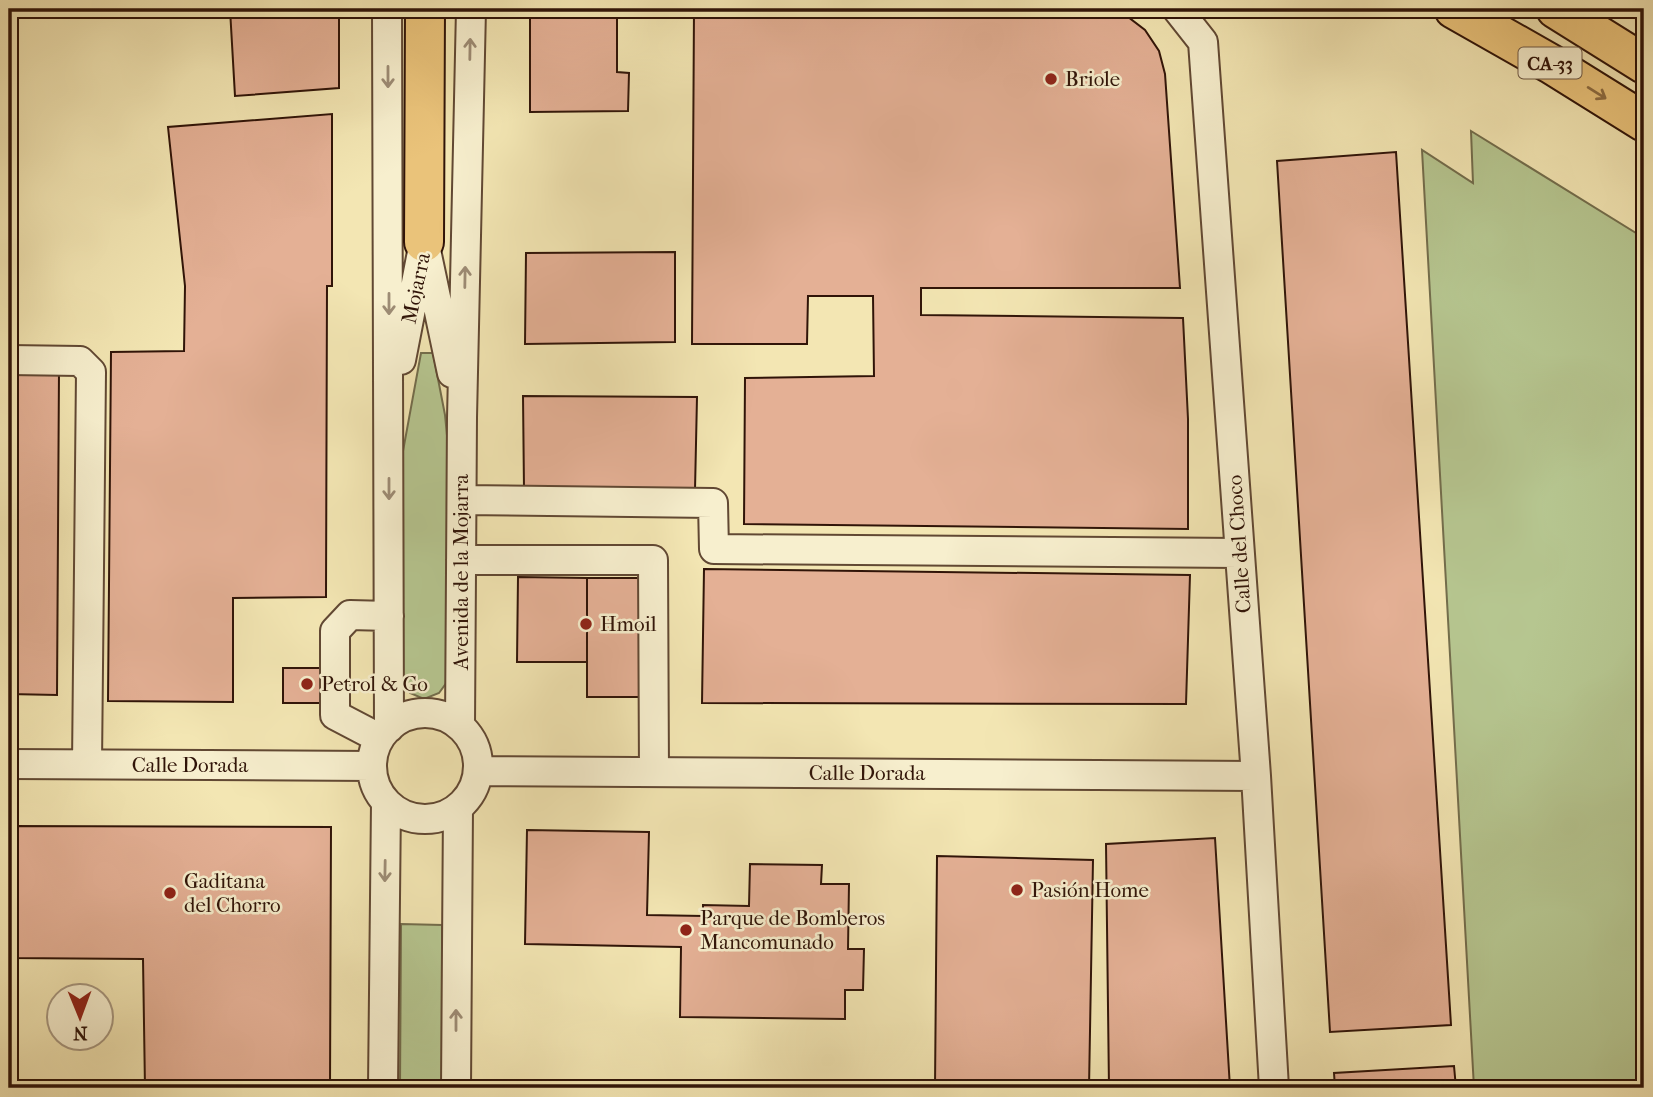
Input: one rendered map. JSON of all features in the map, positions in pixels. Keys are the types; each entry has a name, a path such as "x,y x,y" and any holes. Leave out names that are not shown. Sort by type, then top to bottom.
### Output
{"highway":[{"path":"424,242 425,9"},
{"name":"CA-33","path":"1454,9 1551,64 1644,122"},
{"name":"CA-33","path":"1570,14 1644,64"}],"street":[{"path":"384,733 389,616 387,9"},
{"path":"462,418 471,9"},
{"name":"Calle del Choco","path":"1177,9 1203,42 1256,776 1275,1088"},
{"name":"Mojarra","path":"389,421 424,242"},
{"name":"Mojarra","path":"424,242 462,418"},
{"path":"9,360 80,360 91,372 87,764"},
{"name":"Avenida de la Mojarra","path":"460,726 462,418"},
{"path":"461,499 713,503 714,549 1239,553"},
{"path":"461,561 653,560 654,772"},
{"path":"384,733 335,715 335,631 350,615 389,616"},
{"path":"416,714 447,718 460,726 477,754 478,771 468,798 444,816 421,819 398,812 386,803 373,779 372,766 374,752 384,733 401,719 416,714"},
{"name":"Calle Dorada","path":"9,764 372,766"},
{"name":"Calle Dorada","path":"478,771 1256,776"},
{"path":"383,1088 386,803"},
{"path":"456,1088 458,808"}],"green space":[{"path":"1471,131 1644,238 1644,1088 1474,1088 1422,150 1473,183"},
{"path":"421,353 433,353 448,446 447,682 439,693 424,699 410,693 402,682 403,451"},
{"path":"401,924 442,925 442,1088 400,1088"}],"building":[{"path":"230,9 339,9 339,88 235,96"},
{"path":"530,9 617,9 617,72 629,73 628,111 530,112"},
{"path":"694,9 1106,9 1128,17 1145,30 1159,51 1165,74 1180,288 921,288 921,315 1183,318 1188,419 1188,529 744,524 745,378 874,376 873,296 808,296 807,344 692,344"},
{"path":"332,114 332,286 327,286 326,597 233,598 233,702 108,701 111,352 184,351 185,286 168,127"},
{"path":"1396,152 1451,1025 1330,1032 1277,161"},
{"path":"675,252 675,342 525,344 526,253"},
{"path":"9,370 59,370 57,695 9,694"},
{"path":"523,396 697,397 695,490 524,489"},
{"path":"704,569 1190,575 1186,704 702,703"},
{"path":"518,577 587,578 587,662 517,662"},
{"path":"587,578 643,578 642,697 587,697"},
{"path":"283,668 335,668 335,703 283,703"},
{"name":"Gaditana del Chorro","path":"10,826 331,827 330,1088 145,1088 143,959 9,958"},
{"name":"Parque de Bomberos Mancomunado","path":"527,830 649,832 647,915 703,916 703,905 749,906 750,864 822,865 821,884 849,884 848,949 864,949 863,990 845,990 845,1019 680,1017 681,947 525,944"},
{"path":"1215,838 1230,1088 1109,1088 1106,844"},
{"path":"937,856 1093,860 1089,1088 935,1088"},
{"path":"1454,1066 1456,1088 1335,1088 1334,1073"}],"place":[{"name":"Briole","path":"1051,79"},
{"name":"Hmoil","path":"586,624"},
{"name":"Petrol & Go","path":"307,684"},
{"name":"Pasión Home","path":"1017,890"},
{"name":"Gaditana del Chorro","path":"170,893"},
{"name":"Parque de Bomberos Mancomunado","path":"686,930"}]}
